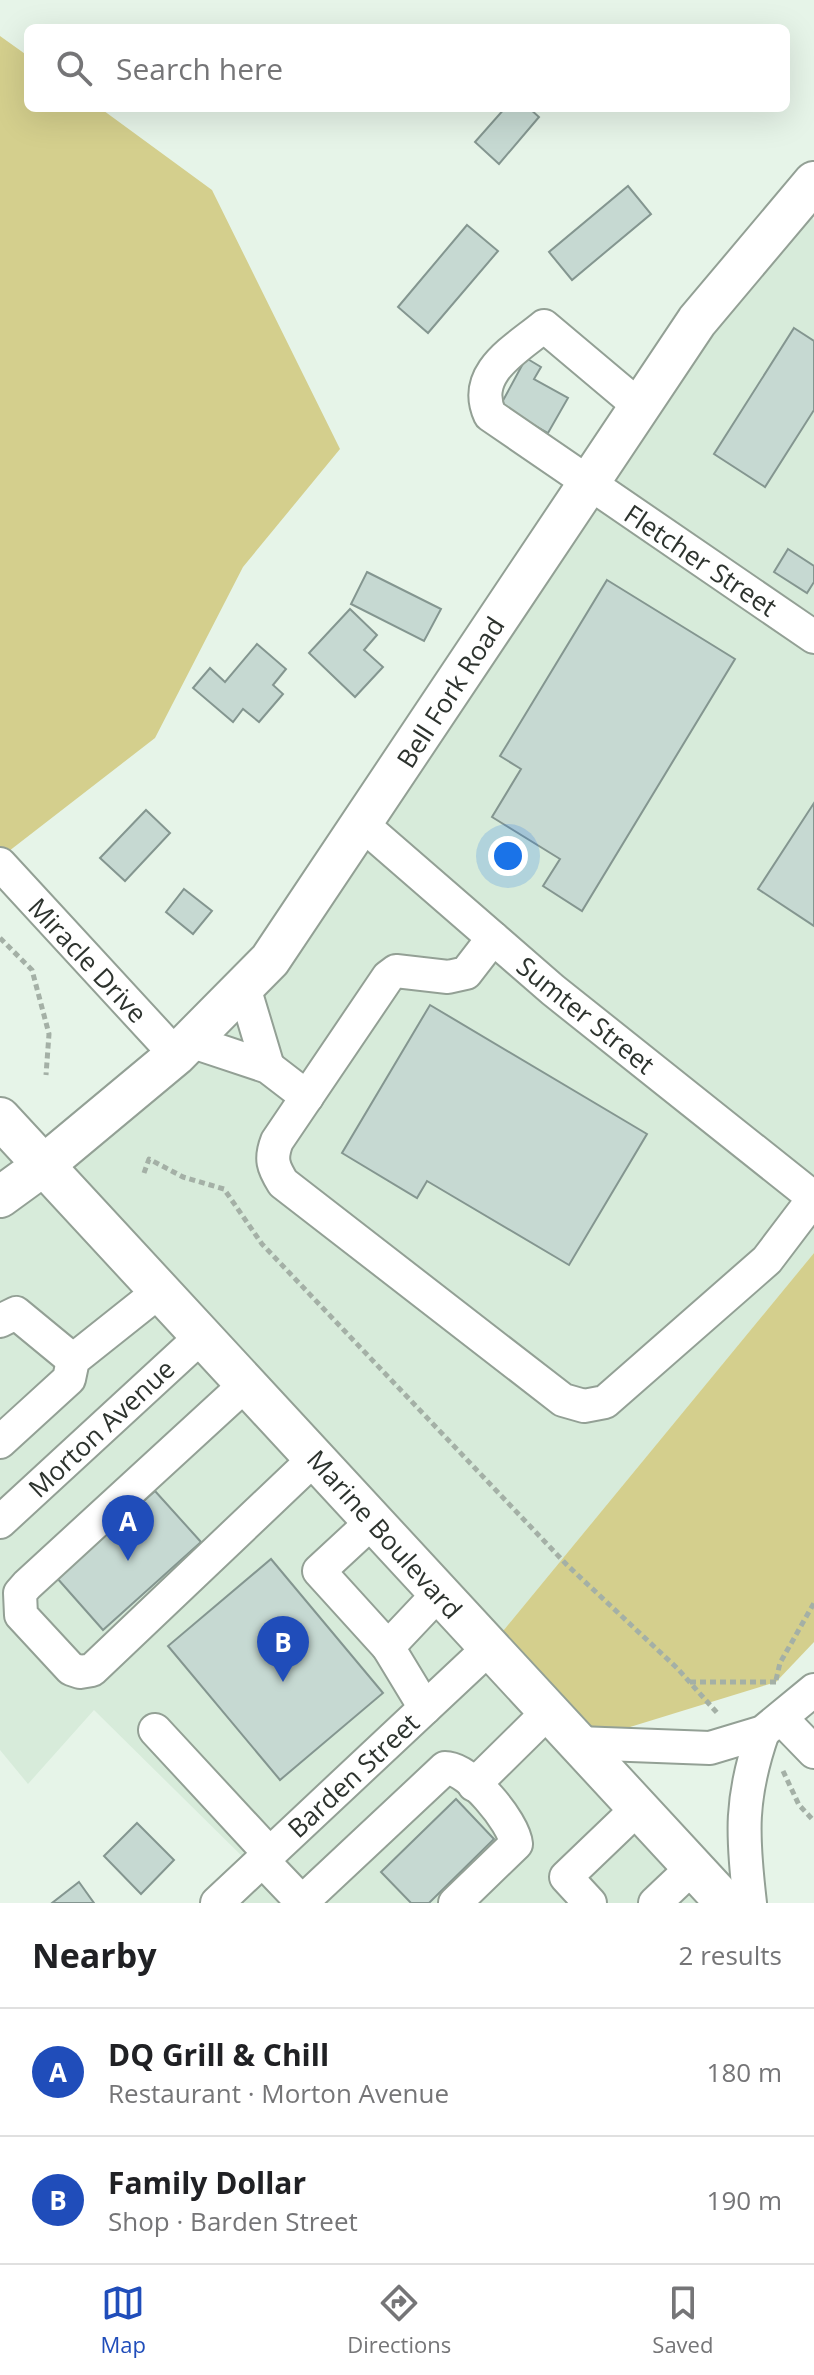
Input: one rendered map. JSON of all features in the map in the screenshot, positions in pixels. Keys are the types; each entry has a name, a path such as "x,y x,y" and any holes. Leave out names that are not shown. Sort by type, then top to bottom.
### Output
{"main road":[{"name":"Bell Fork Road","path":"0,1197 44,1165 183,1048 270,960 697,321 810,191"},
{"name":"Marine Boulevard","path":"0,1118 726,1903"}],"street":[{"name":"Fletcher Street","path":"639,406 544,326 507,356 486,380 482,398 490,415 814,637"},
{"name":"Sumter Street","path":"363,825 493,938 814,1198"},
{"name":"Miracle Drive","path":"0,864 183,1048"},
{"path":"493,938 466,973 448,977 396,971 388,977 271,1155 274,1169 283,1183 563,1400 584,1406 605,1402 767,1260 814,1198"},
{"path":"244,987 268,1067"},
{"path":"183,1048 268,1067 307,1097"},
{"path":"0,1442 69,1379 73,1360 161,1290"},
{"path":"0,1321 16,1313 73,1360"},
{"name":"Morton Avenue","path":"0,1522 203,1335"},
{"path":"247,1383 27,1585 20,1593 21,1615 71,1669 80,1672 92,1670 315,1458"},
{"path":"373,1521 319,1571 388,1647 425,1708"},
{"path":"388,1647 439,1593"},
{"name":"Barden Street","path":"217,1903 489,1648"},
{"path":"578,1743 710,1748 760,1735 814,1690"},
{"path":"474,1785 548,1712"},
{"path":"155,1730 302,1903 437,1773 454,1768 510,1822 516,1844 455,1903"},
{"path":"760,1735 814,1752"},
{"path":"750,1903 742,1839 746,1784 760,1735"},
{"path":"590,1903 566,1877 638,1808"},
{"path":"655,1903 693,1867"}],"path":[{"path":"0,938 32,970 49,1034 46,1075"},
{"path":"144,1173 149,1159 183,1177 224,1189 262,1244 567,1565 689,1682 760,1735 787,1781"},
{"path":"689,1682 776,1682"},
{"path":"799,1805 814,1821"}],"shaded area":[{"path":"0,36 24,53 24,112 105,112 212,190 340,449 243,567 155,738 0,858"},
{"path":"803,192 814,221 814,1253 489,1648 726,1903 217,1903 254,1868 94,1710 28,1784 0,1750 0,1118 44,1165 270,960"},
{"path":"814,1253 814,1642 776,1682 578,1743 489,1648"}],"building":[{"path":"501,112 533,112 539,117 499,164 475,142"},
{"path":"628,186 651,214 572,280 549,252"},
{"path":"467,225 498,251 428,333 398,307"},
{"path":"794,328 814,341 814,410 765,487 714,454"},
{"path":"526,358 541,367 534,379 568,398 548,433 500,406"},
{"path":"788,549 814,566 814,582 807,593 774,572"},
{"path":"367,572 441,609 424,641 351,604"},
{"path":"607,580 735,659 582,911 543,886 560,859 492,817 521,769 500,756"},
{"path":"350,609 377,635 364,650 383,667 355,697 309,653"},
{"path":"257,644 286,669 273,685 283,694 259,722 243,709 233,722 193,688 210,668 225,682"},
{"path":"814,803 814,926 758,889"},
{"path":"146,810 170,833 125,881 100,858"},
{"path":"184,889 212,911 193,934 166,912"},
{"path":"430,1005 647,1134 569,1265 427,1181 417,1198 342,1153"},
{"path":"155,1491 201,1542 103,1630 57,1578"},
{"path":"271,1559 383,1693 280,1780 168,1646"},
{"path":"456,1799 494,1839 429,1903 411,1903 381,1872"},
{"path":"137,1823 174,1860 141,1894 104,1856"},
{"path":"79,1882 94,1903 52,1903"}],"place":[{"name":"DQ Grill & Chill","path":"128,1561"},
{"name":"Family Dollar","path":"283,1682"}]}
